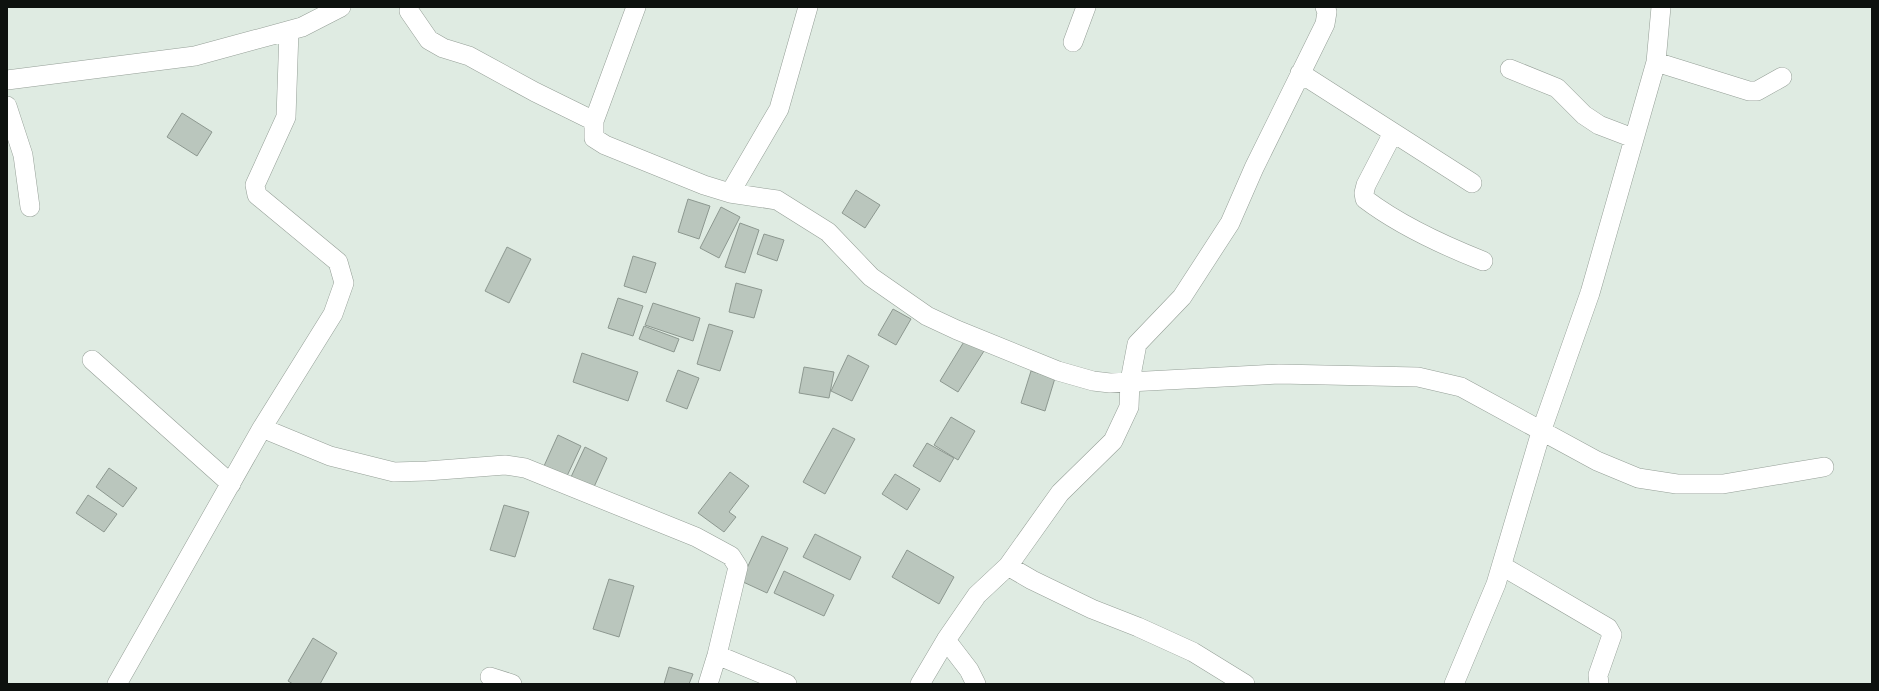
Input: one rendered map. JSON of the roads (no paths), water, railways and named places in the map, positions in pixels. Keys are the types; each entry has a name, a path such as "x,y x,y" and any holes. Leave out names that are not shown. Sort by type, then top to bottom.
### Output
{"street":[{"path":"7,80 195,56 302,27 341,7"},
{"path":"636,7 594,121 594,138 606,145 730,193 777,200 828,232 871,277 927,316 957,330 1058,371 1093,381 1110,382 1279,374 1418,377 1461,387 1541,432 1597,461 1638,478 1677,484 1722,484 1824,467"},
{"path":"730,193 779,109 808,7"},
{"path":"1073,42 1086,7"},
{"path":"920,684 946,640 977,595 1008,566 1040,524 1060,493 1113,441 1129,408 1130,381 1137,344 1182,297 1230,223 1254,168 1325,24 1327,12 1325,7"},
{"path":"1454,684 1502,566 1541,432 1590,293 1633,138 1656,62 1661,7"},
{"path":"409,11 429,40 443,48 469,56 535,92 594,121"},
{"path":"117,684 262,428 333,314 344,283 338,262 257,195 255,190 255,185 286,116 290,31"},
{"path":"1656,62 1749,91 1757,91 1782,78"},
{"path":"1510,69 1557,88 1584,115 1594,122 1633,138"},
{"path":"1300,73 1472,183"},
{"path":"7,106 23,155 30,207"},
{"path":"1392,133 1366,185 1364,193 1365,199 1396,219 1453,249 1483,261"},
{"path":"92,360 231,484"},
{"path":"262,428 330,456 394,472 506,465 525,468 696,537 732,556 738,567 717,655 708,684"},
{"path":"1008,566 1032,580 1092,609 1138,627 1193,652 1245,684"},
{"path":"1502,566 1608,628 1612,635 1598,675 1599,684"},
{"path":"946,640 970,670 976,684"},
{"path":"717,655 787,684"},
{"path":"490,677 512,684"}]}
